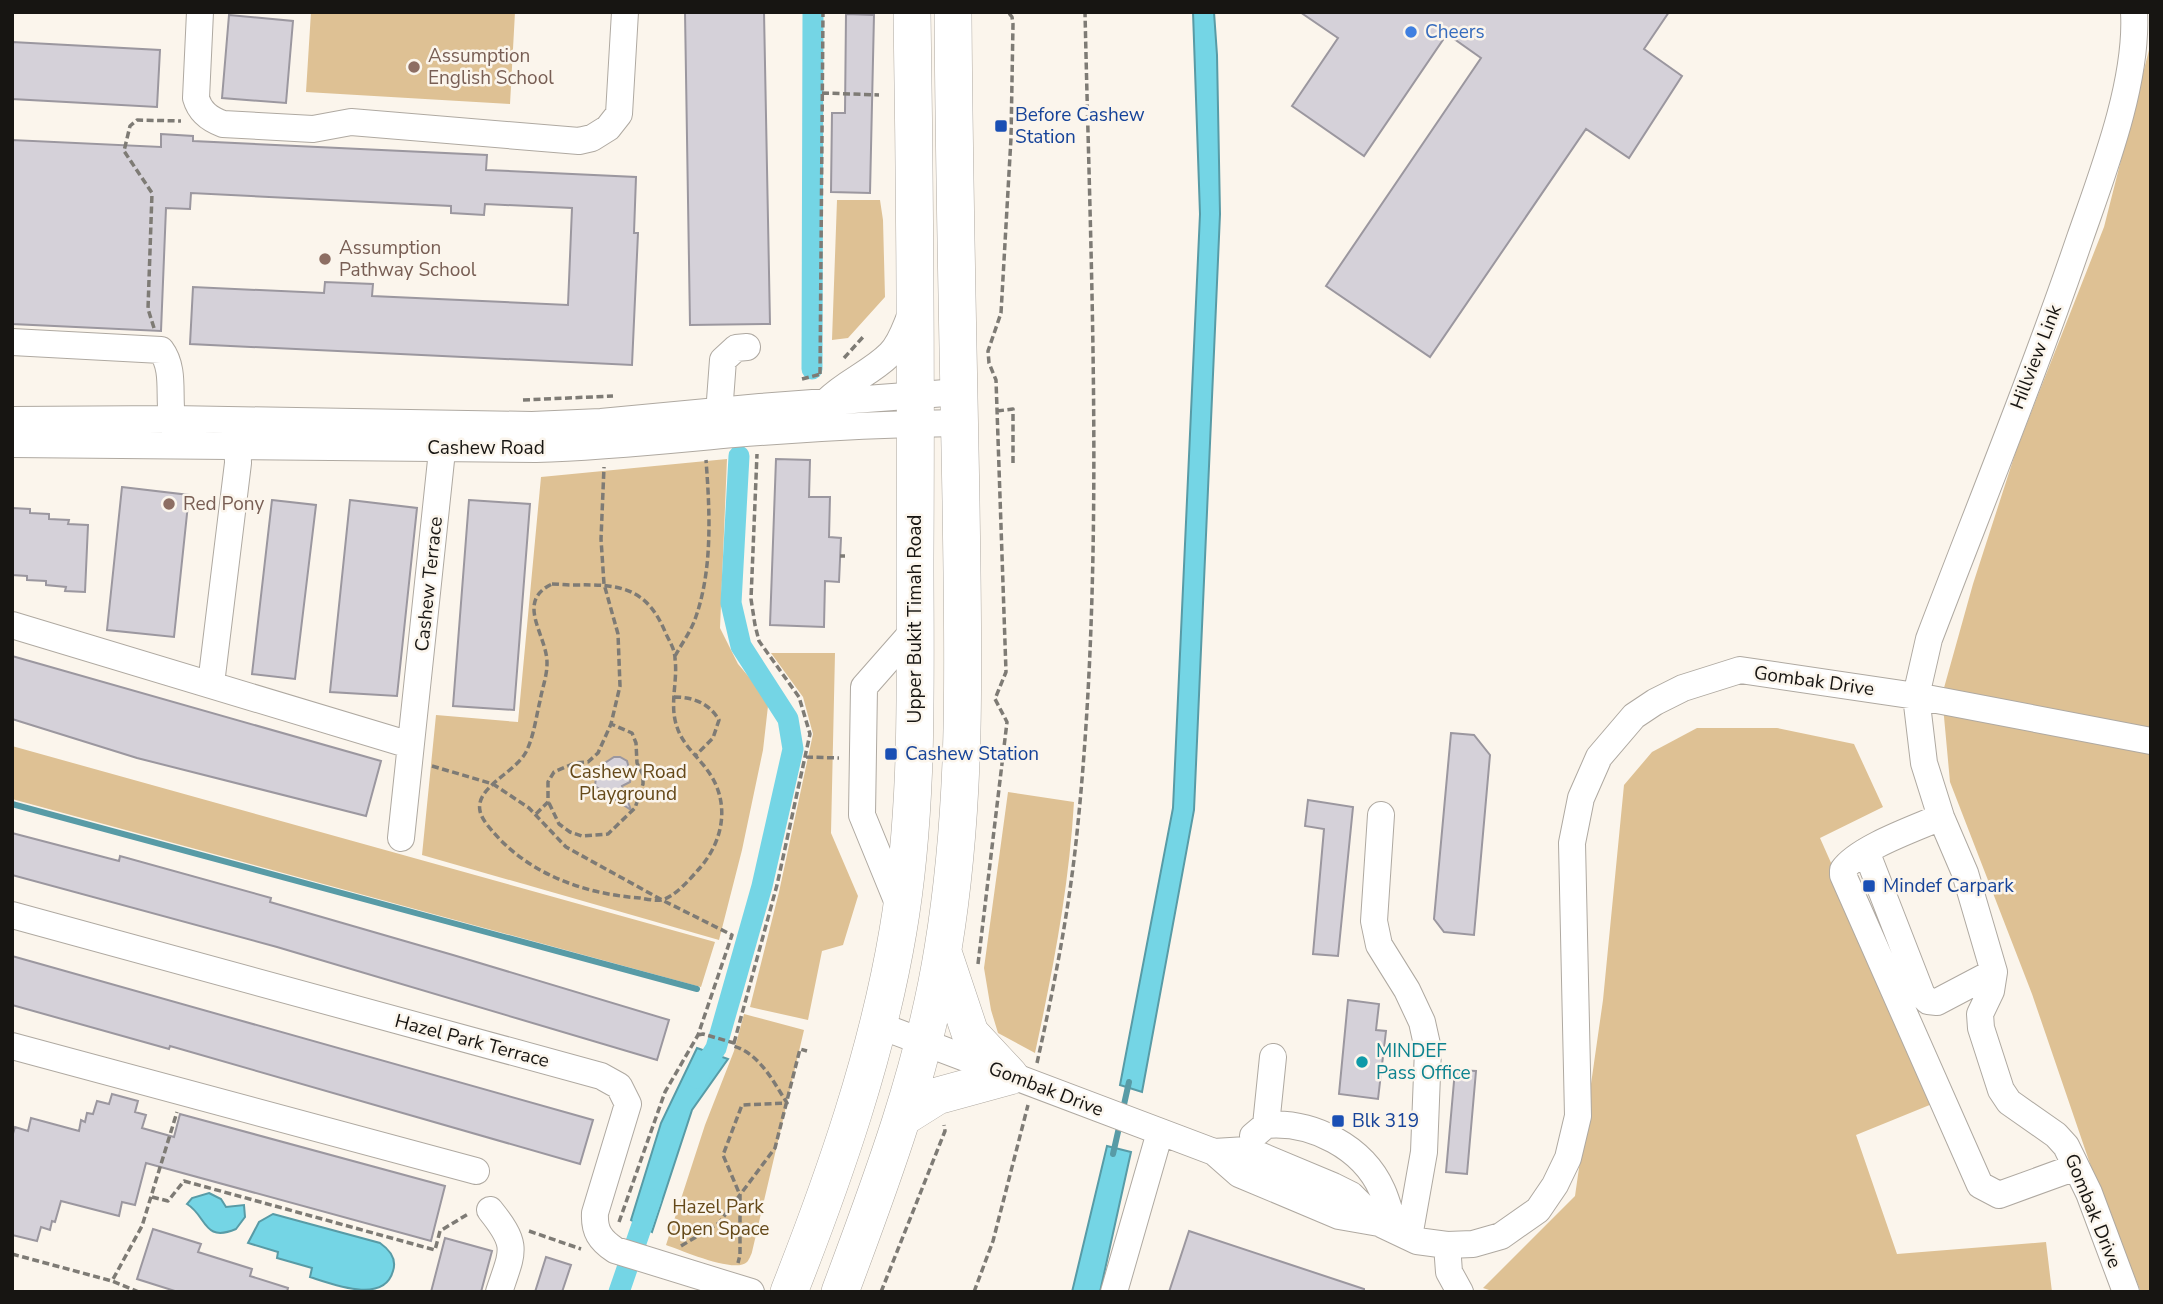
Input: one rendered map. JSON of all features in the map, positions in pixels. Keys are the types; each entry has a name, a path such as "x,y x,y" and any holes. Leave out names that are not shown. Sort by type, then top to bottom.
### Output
{"highway":[{"name":"Upper Bukit Timah Road","path":"789,1292 822,1208 868,1065 901,909 911,837 915,709 917,301 912,12"},
{"path":"840,1292 884,1175 924,1040 943,951 957,844 964,698 953,12"},
{"path":"915,709 933,691 954,691 964,698"},
{"path":"943,951 970,1033 1025,1081"},
{"path":"902,1118 937,1096 1025,1081"}],"street":[{"path":"200,12 196,98 203,112 223,124 313,129 351,122 579,141 592,138 608,128 619,114 625,12"},
{"name":"Hillview Link","path":"1916,696 1929,639 2064,285 2103,172 2129,78 2134,12"},
{"path":"827,401 841,387 890,354 900,340 917,301"},
{"path":"12,342 161,350 167,364 172,419 179,435 190,445"},
{"path":"727,436 723,360 736,348 747,346"},
{"name":"Cashew Road","path":"727,436 760,407 797,392 827,401 916,409 959,408"},
{"name":"Cashew Road","path":"12,420 172,419 237,432 444,436 601,447 776,431 916,409"},
{"path":"211,684 238,463 237,432"},
{"name":"Cashew Road","path":"12,444 190,445 237,432"},
{"name":"Cashew Terrace","path":"401,838 444,436"},
{"path":"12,625 211,684 409,754"},
{"path":"901,909 862,815 864,687 915,629"},
{"name":"Gombak Drive","path":"878,1025 924,1040 1214,1152 1351,1195 1395,1231 1447,1245 1473,1244 1501,1236 1538,1210 1555,1185 1568,1158 1578,1116 1572,843 1581,798 1599,757 1634,716 1683,688 1740,670 1916,696 2151,741"},
{"path":"1866,851 1922,995 1928,1002 1937,1002 1994,972 1965,873 1941,817 1924,763 1916,696"},
{"path":"1381,815 1374,921 1379,945 1407,990 1422,1022 1428,1049 1424,1152 1395,1231"},
{"path":"1941,817 1866,851 1846,866 1843,875 1980,1185 1999,1195 2076,1167"},
{"name":"Hazel Park Terrace","path":"12,915 601,1076 619,1086 628,1104 595,1213 597,1244"},
{"name":"Gombak Drive","path":"1994,972 1991,991 1980,1014 1981,1028 2001,1090 2009,1102 2056,1135 2066,1146 2089,1193 2126,1292"},
{"path":"12,1046 476,1171"},
{"path":"1266,1125 1273,1057"},
{"path":"1243,1162 1253,1135 1266,1125 1280,1124 1328,1136 1356,1153 1372,1172 1382,1189 1395,1231"},
{"path":"1114,1292 1150,1128"},
{"path":"494,1215 507,1230 511,1257 499,1292"},
{"path":"597,1244 652,1261 743,1282"},
{"path":"1447,1245 1449,1272 1460,1292"}],"path":[{"path":"820,374 823,12"},
{"path":"977,966 1007,722 995,699 1006,672 996,380 989,363 988,351 999,322 1002,299 1011,138 1013,24 1008,12"},
{"path":"974,1292 993,1241 1025,1081 1058,964 1077,835 1087,715 1095,463 1085,12"},
{"path":"822,93 878,94"},
{"path":"161,350 148,309 152,192 124,151 130,126 137,120 180,121 203,112"},
{"path":"836,366 863,337"},
{"path":"797,392 820,374 828,372"},
{"path":"512,400 623,395"},
{"path":"997,411 1013,409 1013,463"},
{"path":"676,656 657,612 646,600 633,592 604,584 552,584 538,594 533,610 547,663 534,730 526,752 512,771 487,789 480,803 482,818 511,852 541,872 575,885 621,897 662,900 689,879 710,857 719,839 722,820 719,794 711,774 684,743 676,726 673,707 676,656 693,623 704,588 710,511 727,436"},
{"path":"727,436 759,640 799,697 810,734 777,885 733,1043"},
{"path":"604,461 601,539 604,584 618,634 620,686 611,724 594,760 562,767 554,772 548,782 548,802 559,824 582,836 608,834 635,808 643,784 632,733 611,724"},
{"path":"674,697 700,701 719,720 713,738 695,756"},
{"path":"152,1197 168,1201 184,1181 435,1250 440,1231 476,1209 481,1216 494,1215 597,1244 665,1091 700,1034 732,935 566,847 536,814 493,784 409,754"},
{"path":"806,757 839,758"},
{"path":"536,814 548,802"},
{"path":"700,1034 733,1043 733,1046 744,1049 765,1069 787,1103"},
{"path":"652,1261 719,1223 775,1148 800,1049 807,1051"},
{"path":"743,1282 740,1195 723,1155 743,1105 787,1103"},
{"path":"112,1280 142,1226 179,1105"},
{"path":"881,1292 945,1131 944,1121"},
{"path":"12,1254 112,1280 139,1292"}],"green space":[{"path":"311,12 515,12 510,104 306,92"},
{"path":"2151,42 2151,1292 2141,1292 2100,1193 2032,994 1950,782 1942,695 1973,584 2016,451 2104,227"},
{"path":"837,200 880,200 885,297 848,338 832,340"},
{"name":"Cashew Road Playground","path":"727,459 720,628 738,664 764,695 768,706 763,750 742,850 719,940 422,855 436,715 518,722 541,477"},
{"path":"771,653 835,653 831,833 858,896 843,945 822,951 808,1020 750,1007 779,892 813,734 803,697"},
{"path":"1697,728 1777,728 1854,744 1883,807 1820,838 1937,1102 1856,1135 1897,1254 2046,1242 2052,1292 1495,1292 1483,1288 1575,1196 1603,1000 1624,785 1652,752"},
{"path":"12,746 715,942 701,987 12,799"},
{"path":"1008,792 1074,802 1059,928 1035,1053 998,1033 984,968"},
{"name":"Hazel Park Open Space","path":"744,1014 804,1030 752,1253 747,1262 731,1265 666,1245 705,1125 734,1051"}],"water":[{"path":"1193,12 1214,12 1220,214 1194,810 1142,1092 1120,1085 1173,808 1200,214"},
{"path":"697,1048 728,1059 692,1110 652,1232 631,1220 661,1123"},
{"path":"1107,1146 1131,1152 1100,1292 1072,1292"},
{"path":"209,1193 221,1199 226,1207 244,1205 245,1217 236,1229 217,1233 211,1230 187,1204 192,1198"},
{"path":"273,1214 380,1243 393,1259 394,1267 388,1281 369,1290 332,1284 310,1277 312,1268 277,1258 278,1252 248,1243 259,1222"}],"building":[{"path":"685,12 764,12 770,324 690,325"},
{"path":"1300,12 1669,12 1644,49 1682,76 1629,158 1586,129 1430,357 1326,286 1481,58 1447,34 1364,156 1292,106 1338,38"},
{"path":"846,14 874,15 870,193 831,192 832,113 845,113"},
{"path":"229,15 293,21 286,103 222,98"},
{"path":"12,42 160,50 157,107 12,99"},
{"path":"161,134 193,136 193,141 487,155 486,170 636,177 634,233 638,233 632,365 190,344 193,287 324,293 325,282 373,284 372,296 568,305 572,208 485,204 484,215 451,213 451,206 191,193 190,209 166,208 161,331 12,324 12,140 161,147"},
{"path":"776,459 810,460 809,497 830,497 829,537 841,538 839,582 825,581 824,627 770,625"},
{"path":"122,487 189,495 174,637 107,630"},
{"path":"272,500 316,505 295,679 252,674"},
{"path":"350,500 417,508 397,696 330,692"},
{"path":"469,500 530,504 514,710 453,706"},
{"path":"12,508 49,514 49,519 69,520 68,524 88,525 85,592 65,591 66,587 46,585 46,581 27,580 27,576 12,575"},
{"path":"12,656 381,761 366,816 137,758 12,719"},
{"path":"1451,733 1474,735 1490,755 1474,935 1444,932 1434,919"},
{"path":"614,757 627,761 630,782 622,786 631,810 595,786 597,768"},
{"path":"1308,800 1353,807 1338,956 1313,954 1324,829 1305,826"},
{"path":"12,833 119,861 120,856 271,898 270,902 669,1020 657,1060 277,947 12,875"},
{"path":"12,956 593,1120 580,1164 170,1046 169,1049 12,1005"},
{"name":"MINDEF Pass Office","path":"1348,1000 1379,1004 1376,1030 1386,1031 1378,1099 1339,1094"},
{"path":"1455,1070 1476,1071 1467,1174 1446,1172"},
{"path":"112,1094 138,1101 135,1112 146,1115 142,1128 174,1137 180,1114 445,1186 431,1241 146,1163 135,1205 122,1202 119,1216 61,1201 55,1222 52,1221 50,1230 41,1227 37,1241 12,1235 12,1137 15,1127 28,1131 31,1118 79,1131 81,1120 85,1122 87,1113 93,1114 97,1101 109,1104"},
{"path":"153,1229 201,1244 198,1252 252,1269 250,1276 288,1288 287,1292 178,1292 137,1279"},
{"path":"1189,1231 1364,1289 1364,1292 1169,1292"},
{"path":"445,1238 492,1251 481,1292 431,1292"},
{"path":"546,1257 571,1265 562,1292 535,1292"}],"waterway":[{"path":"812,369 813,12"},
{"path":"697,1078 716,1048 762,886 793,749 788,719 741,646 731,603 739,456"},
{"path":"12,804 697,989"},
{"path":"1123,1109 1129,1082"},
{"path":"1113,1154 1120,1123"},
{"path":"619,1292 651,1199"}],"place":[{"name":"Cheers","path":"1411,32"},
{"name":"Assumption English School","path":"414,67"},
{"name":"Before Cashew Station","path":"1001,126"},
{"name":"Assumption Pathway School","path":"325,259"},
{"name":"Red Pony","path":"169,504"},
{"name":"Cashew Station","path":"891,754"},
{"name":"Mindef Carpark","path":"1869,886"},
{"name":"MINDEF Pass Office","path":"1362,1062"},
{"name":"Blk 319","path":"1338,1121"}]}
